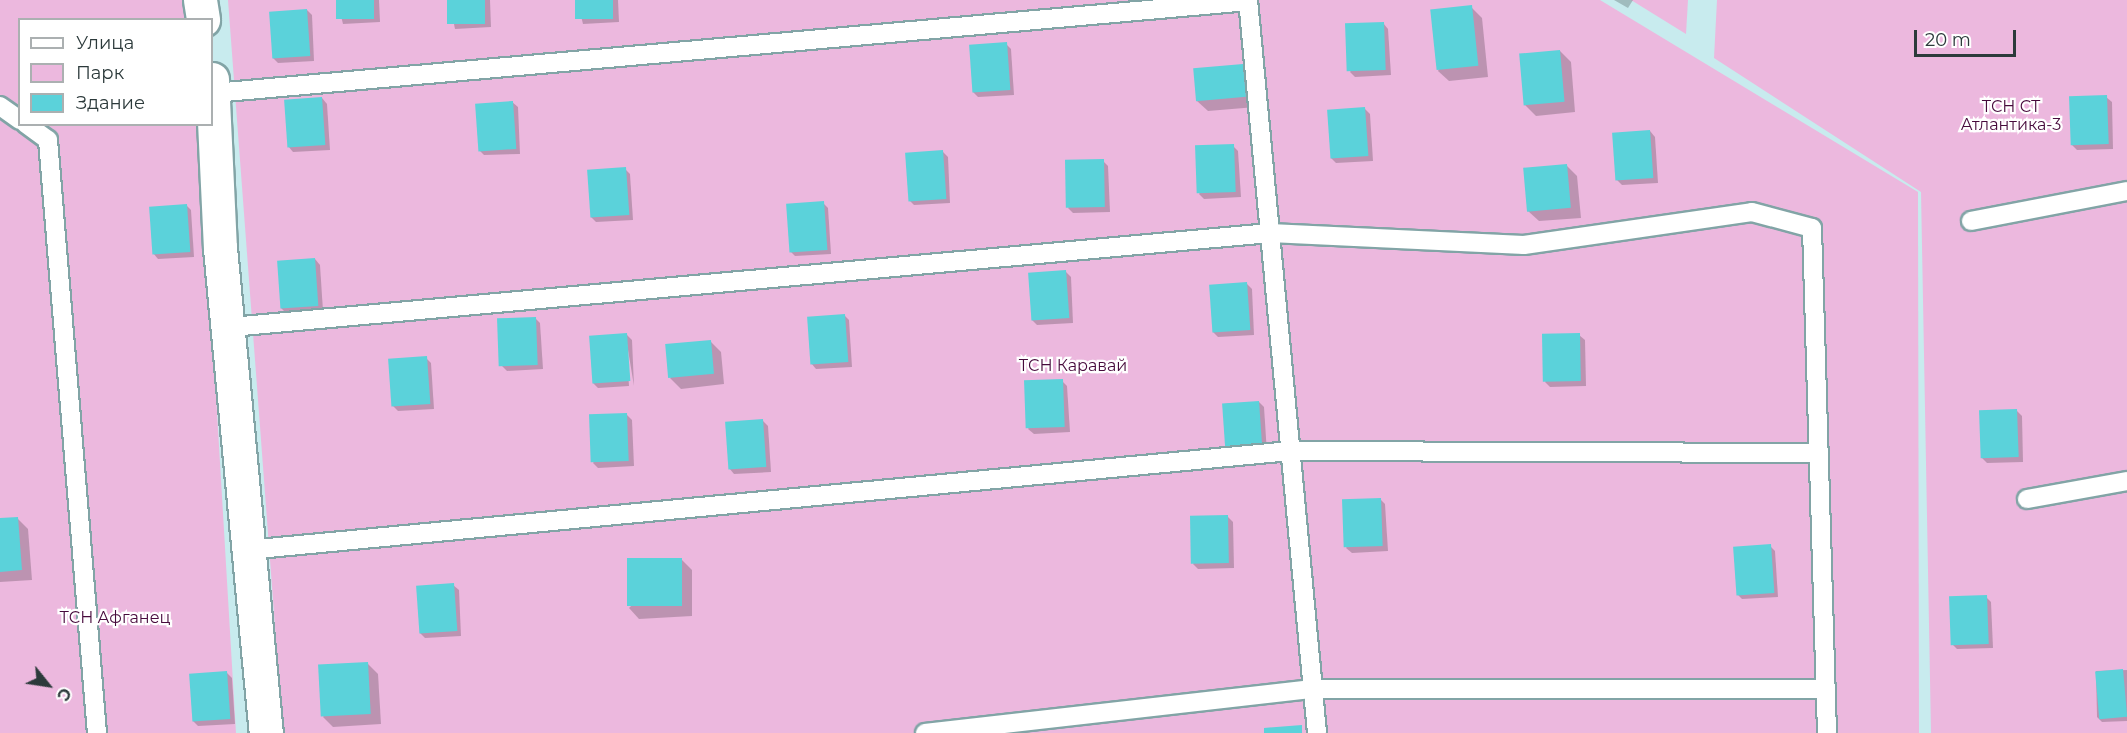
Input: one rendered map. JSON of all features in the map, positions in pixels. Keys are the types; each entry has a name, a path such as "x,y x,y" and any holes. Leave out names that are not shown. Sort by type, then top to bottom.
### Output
{"street":[{"path":"200,0 203,18"},
{"path":"213,86 220,248 231,327 247,550 266,733"}],"lane":[{"path":"213,86 1248,1 1317,733"},
{"path":"0,106 18,119"},
{"path":"29,126 48,140 97,733"},
{"path":"1971,221 2127,191"},
{"path":"231,327 1270,233 1524,245 1752,212 1812,228 1827,733"},
{"path":"247,550 1290,451 1819,453"},
{"path":"2027,499 2127,481"},
{"path":"925,733 1313,689 1826,689"}],"green space":[{"name":"ТСН Афганец","path":"0,0 192,0 194,18 18,18 18,126 200,126 236,733 0,733"},
{"name":"ТСН Каравай","path":"228,0 1600,0 1918,192 1919,733 283,733"},
{"path":"1631,0 1688,0 1686,34"},
{"name":"ТСН СТ Атлантика-3","path":"1717,0 2127,0 2127,733 1931,733 1921,192 1714,58"}],"building":[{"path":"336,0 374,0 374,19 336,19"},
{"path":"447,0 485,0 485,24 447,24"},
{"path":"575,0 613,0 613,19 575,19"},
{"path":"1472,5 1478,66 1437,70 1430,9"},
{"path":"307,9 310,56 272,59 269,12"},
{"path":"1384,22 1386,70 1347,71 1345,23"},
{"path":"1007,42 1010,90 972,93 969,45"},
{"path":"1560,50 1565,102 1524,105 1519,54"},
{"path":"1243,64 1246,97 1196,101 1193,68"},
{"path":"2107,95 2109,144 2071,145 2069,96"},
{"path":"322,97 325,145 287,148 284,100"},
{"path":"513,101 516,149 478,152 475,104"},
{"path":"1365,107 1368,156 1331,159 1327,110"},
{"path":"1650,130 1653,178 1615,181 1612,133"},
{"path":"1234,144 1236,192 1197,193 1195,145"},
{"path":"943,150 946,199 909,202 905,153"},
{"path":"1104,159 1105,207 1066,208 1065,160"},
{"path":"1567,164 1571,208 1527,212 1523,168"},
{"path":"626,167 629,215 590,218 587,170"},
{"path":"824,201 827,250 790,253 786,204"},
{"path":"187,204 190,252 152,255 149,207"},
{"path":"315,258 318,306 280,309 277,261"},
{"path":"1066,270 1069,318 1031,321 1028,273"},
{"path":"1247,282 1250,330 1212,333 1209,285"},
{"path":"845,314 848,362 810,365 807,317"},
{"path":"536,317 538,365 499,366 497,318"},
{"path":"627,333 630,381 592,384 589,336"},
{"path":"1580,333 1581,381 1543,382 1542,334"},
{"path":"711,340 714,374 668,378 665,344"},
{"path":"427,356 430,404 391,407 388,359"},
{"path":"1063,379 1065,427 1026,428 1024,380"},
{"path":"1259,401 1262,449 1225,451 1222,404"},
{"path":"2017,409 2019,457 1981,458 1979,410"},
{"path":"627,413 629,461 591,462 589,414"},
{"path":"763,419 766,467 728,470 725,422"},
{"path":"1381,498 1383,546 1344,547 1342,499"},
{"path":"1228,515 1229,563 1191,564 1190,516"},
{"path":"18,517 22,570 0,572 0,518"},
{"path":"1771,544 1774,593 1737,596 1733,547"},
{"path":"627,558 682,558 682,606 627,606"},
{"path":"454,583 457,631 419,634 416,586"},
{"path":"1987,595 1989,644 1951,645 1949,596"},
{"path":"368,662 371,714 321,717 318,665"},
{"path":"2123,669 2127,717 2099,719 2095,671"},
{"path":"227,671 230,719 192,722 189,674"},
{"path":"1302,725 1302,733 1264,733 1264,728"}]}
